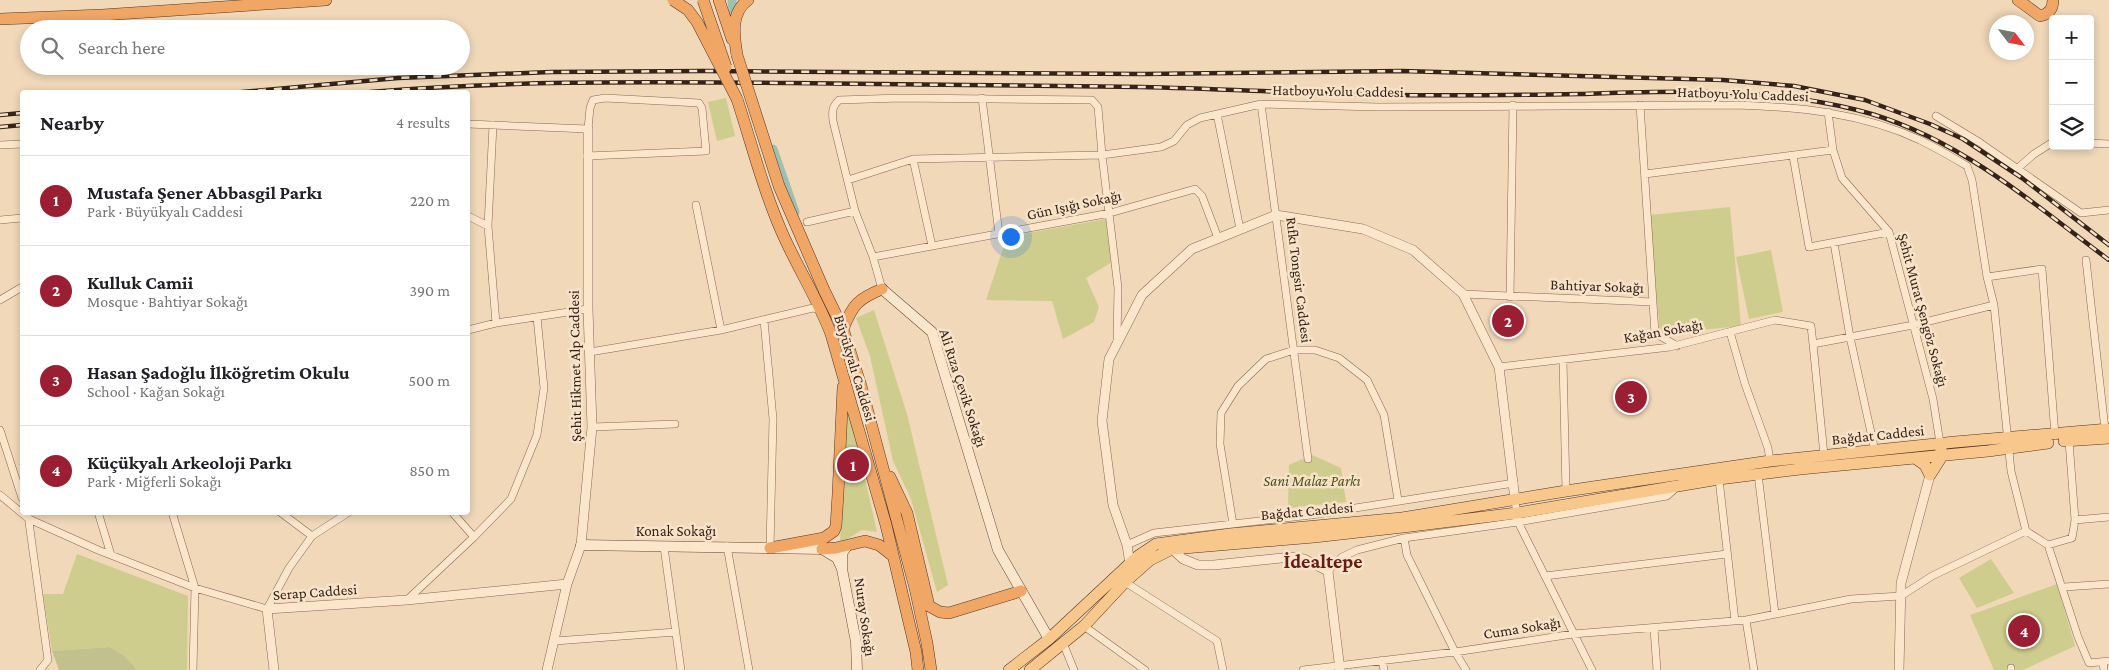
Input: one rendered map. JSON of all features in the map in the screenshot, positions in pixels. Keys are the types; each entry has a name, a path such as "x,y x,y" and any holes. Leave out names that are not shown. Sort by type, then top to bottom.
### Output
{"highway":[{"path":"0,19 102,15 326,0"},
{"path":"673,0 688,10 697,22 738,99"},
{"name":"Büyükyalı Caddesi","path":"703,0 738,99 768,198 822,311 844,378 886,525 903,594 918,670"},
{"path":"719,0 737,55"},
{"path":"737,55 734,32 735,20 738,10 748,0"},
{"path":"2018,0 2040,16 2046,15 2050,10 2053,0"},
{"name":"Büyükyalı Caddesi","path":"737,55 779,186 843,329 882,465 914,588 927,643 931,670"},
{"path":"843,329 850,310 860,298 882,289"},
{"path":"770,548 824,538 834,531 836,526 844,378"},
{"path":"882,465 896,486 907,513 929,606 934,610 949,614 1021,591"},
{"path":"822,549 847,546 865,541 874,542 893,556"}],"main road":[{"name":"Ali Rıza Çevik Sokağı","path":"882,289 932,332 998,550 1049,639"},
{"name":"Bağdat Caddesi","path":"1010,670 1049,639 1130,564 1156,544 1239,533 1402,518 1566,491 1652,484 1678,486 1758,474 1942,456 2055,435 2108,432"},
{"name":"Bağdat Caddesi","path":"1032,670 1084,626 1125,582 1150,560 1172,549 1517,517 1652,484 1770,461 1940,444 2069,441 2108,432"},
{"path":"1930,475 1942,456 1940,444"},
{"path":"1915,458 1925,465 1930,475"},
{"name":"Konak Sokağı","path":"581,545 822,549"},
{"path":"842,569 842,553 847,546"},
{"path":"822,549 837,558 842,569"},
{"name":"Nuray Sokağı","path":"842,569 856,642 857,670"}],"street":[{"name":"Şehit Hikmet Alp Caddesi","path":"547,670 567,584 581,545 592,427 588,309 587,156 590,108 593,100 605,98 699,102 702,108 706,151 587,156"},
{"path":"982,98 999,234"},
{"path":"882,289 873,257 855,210 832,112 834,105 839,100 982,98 1092,100 1098,107 1118,288 1117,344"},
{"name":"Hatboyu Yolu Caddesi","path":"848,180 913,158 1102,155 1161,147 1174,141 1187,125 1200,118 1261,104 1378,107 1737,104 1793,107 1828,112 1867,121 1919,140 1967,166 1972,180 1987,277 1994,305 2011,472 2026,531"},
{"name":"Rıfkı Tongsir Caddesi","path":"1261,104 1308,459"},
{"path":"1510,297 1513,105"},
{"name":"Bahtiyar Sokağı","path":"1463,294 1653,302 1640,105"},
{"name":"Şehit Murat Şengöz Sokağı","path":"1828,112 1833,150 1842,178 1889,232 1933,399 1940,444"},
{"path":"1217,114 1240,229"},
{"path":"1936,116 2018,168 2081,213 2109,210"},
{"path":"470,124 588,130"},
{"path":"493,125 488,226 496,324"},
{"path":"2094,143 2109,144"},
{"path":"0,145 20,144"},
{"path":"2018,168 2034,154 2049,145"},
{"path":"1645,174 1833,150"},
{"path":"1793,156 1809,247 1889,232"},
{"path":"913,158 932,246"},
{"name":"Gün Işığı Sokağı","path":"873,257 1110,213 1195,190 1202,196 1218,238"},
{"path":"696,205 721,330"},
{"path":"807,222 855,210"},
{"path":"1130,564 1127,545 1113,505 1102,421 1109,359 1142,294 1192,248 1276,215 1363,229 1413,250 1463,294 1499,367 1517,517 1592,670"},
{"path":"470,217 488,226"},
{"path":"0,220 20,218"},
{"path":"1834,243 1850,337 1875,451"},
{"path":"2086,260 2108,432"},
{"path":"1987,277 2042,269 2055,435"},
{"path":"0,300 20,287"},
{"path":"1653,302 1655,334 1677,346"},
{"path":"1824,455 1814,344 1994,305"},
{"path":"590,352 721,330 813,308 822,311"},
{"path":"470,330 588,309"},
{"path":"408,600 474,537 511,498 537,435 544,388 537,317"},
{"path":"764,320 773,419 770,548"},
{"name":"Kağan Sokağı","path":"1499,367 1677,346 1775,320 1811,326 1814,344"},
{"path":"1730,332 1745,384 1768,448 1770,461"},
{"path":"1232,524 1220,444 1221,413 1238,386 1266,359 1294,350 1315,350 1340,358 1367,380 1384,415 1398,500"},
{"path":"1563,360 1566,491"},
{"path":"592,427 675,424"},
{"path":"0,430 20,492"},
{"path":"2048,545 2072,538 2074,520 2069,441"},
{"path":"1758,474 1775,614"},
{"path":"1899,670 1901,583 1930,475"},
{"path":"1719,479 1735,620"},
{"path":"1127,545 1154,533 1311,515 1514,483"},
{"path":"1328,571 1342,557 1357,550 1404,538 1517,517 1667,496 1678,486"},
{"name":"Serap Caddesi","path":"0,495 20,510"},
{"path":"99,515 111,555"},
{"path":"173,515 195,588 193,670"},
{"path":"284,515 312,536"},
{"path":"274,670 267,609 289,568 312,536 344,515"},
{"path":"455,515 474,537"},
{"path":"28,516 48,660 40,670"},
{"name":"Serap Caddesi","path":"28,516 111,555 195,588 267,609 408,600 567,584"},
{"path":"2074,520 2109,517"},
{"path":"1901,596 1932,576 2026,531 2048,545 2064,588 2078,637 2089,663 2105,664"},
{"path":"1404,538 1407,555 1455,652 1466,670"},
{"path":"727,546 749,670"},
{"path":"664,547 681,670"},
{"path":"1172,549 1183,559 1198,565 1214,566 1290,557 1304,559 1328,571"},
{"path":"1545,576 1727,554"},
{"path":"1328,571 1339,667"},
{"path":"1125,582 1217,641 1222,670"},
{"path":"2064,588 2109,584"},
{"name":"Cuma Sokağı","path":"1303,670 1455,652 1573,634 1654,629 1746,620 1851,599 1901,596"},
{"path":"1746,620 1754,670"},
{"path":"1084,626 1146,670"},
{"path":"1654,629 1657,670"},
{"path":"555,641 676,632"},
{"path":"1063,643 1074,670"},
{"path":"1382,660 1384,670"}],"green space":[{"path":"726,98 735,136 717,141 708,102"},
{"path":"1730,207 1741,326 1660,334 1649,215"},
{"path":"1106,219 1112,262 1086,278 1099,307 1094,322 1063,339 1052,301 986,300 1007,237"},
{"path":"1771,250 1783,312 1749,319 1736,257"},
{"path":"874,310 907,414 948,585 937,592 911,499 893,461 870,356 856,318"},
{"path":"847,399 877,532 862,530 840,541"},
{"name":"Sani Malaz Parkı","path":"1312,455 1341,468 1346,502 1288,508 1289,465"},
{"path":"77,554 188,596 187,670 137,670 126,657 110,647 52,651 43,594 63,594"},
{"path":"1991,559 2014,593 1977,608 1959,578"},
{"path":"2057,584 2075,646 2023,670 1994,670 1970,615"}],"shaded area":[{"path":"110,647 126,657 137,670 59,670 52,651"}],"waterway":[{"path":"732,0 734,21"},
{"path":"773,149 795,212"}],"railway":[{"path":"264,90 398,78 551,72 704,71 1144,74 1402,71 1723,80 1794,86 1865,100 1930,124 1963,139 2022,178 2109,245"},
{"path":"396,90 475,85 686,82 1141,87 1423,95 1719,92 1788,97 1857,110 1892,121 1926,135 1959,153 2021,193 2109,260"},
{"path":"0,115 20,113"},
{"path":"0,127 20,125"}],"place":[{"name":"Kulluk Camii","path":"1508,321"},
{"name":"Hasan Şadoğlu İlköğretim Okulu","path":"1631,397"},
{"name":"Mustafa Şener Abbasgil Parkı","path":"853,465"},
{"name":"Küçükyalı Arkeoloji Parkı","path":"2024,631"}],"district":[{"name":"İdealtepe","path":"1323,561"}]}
